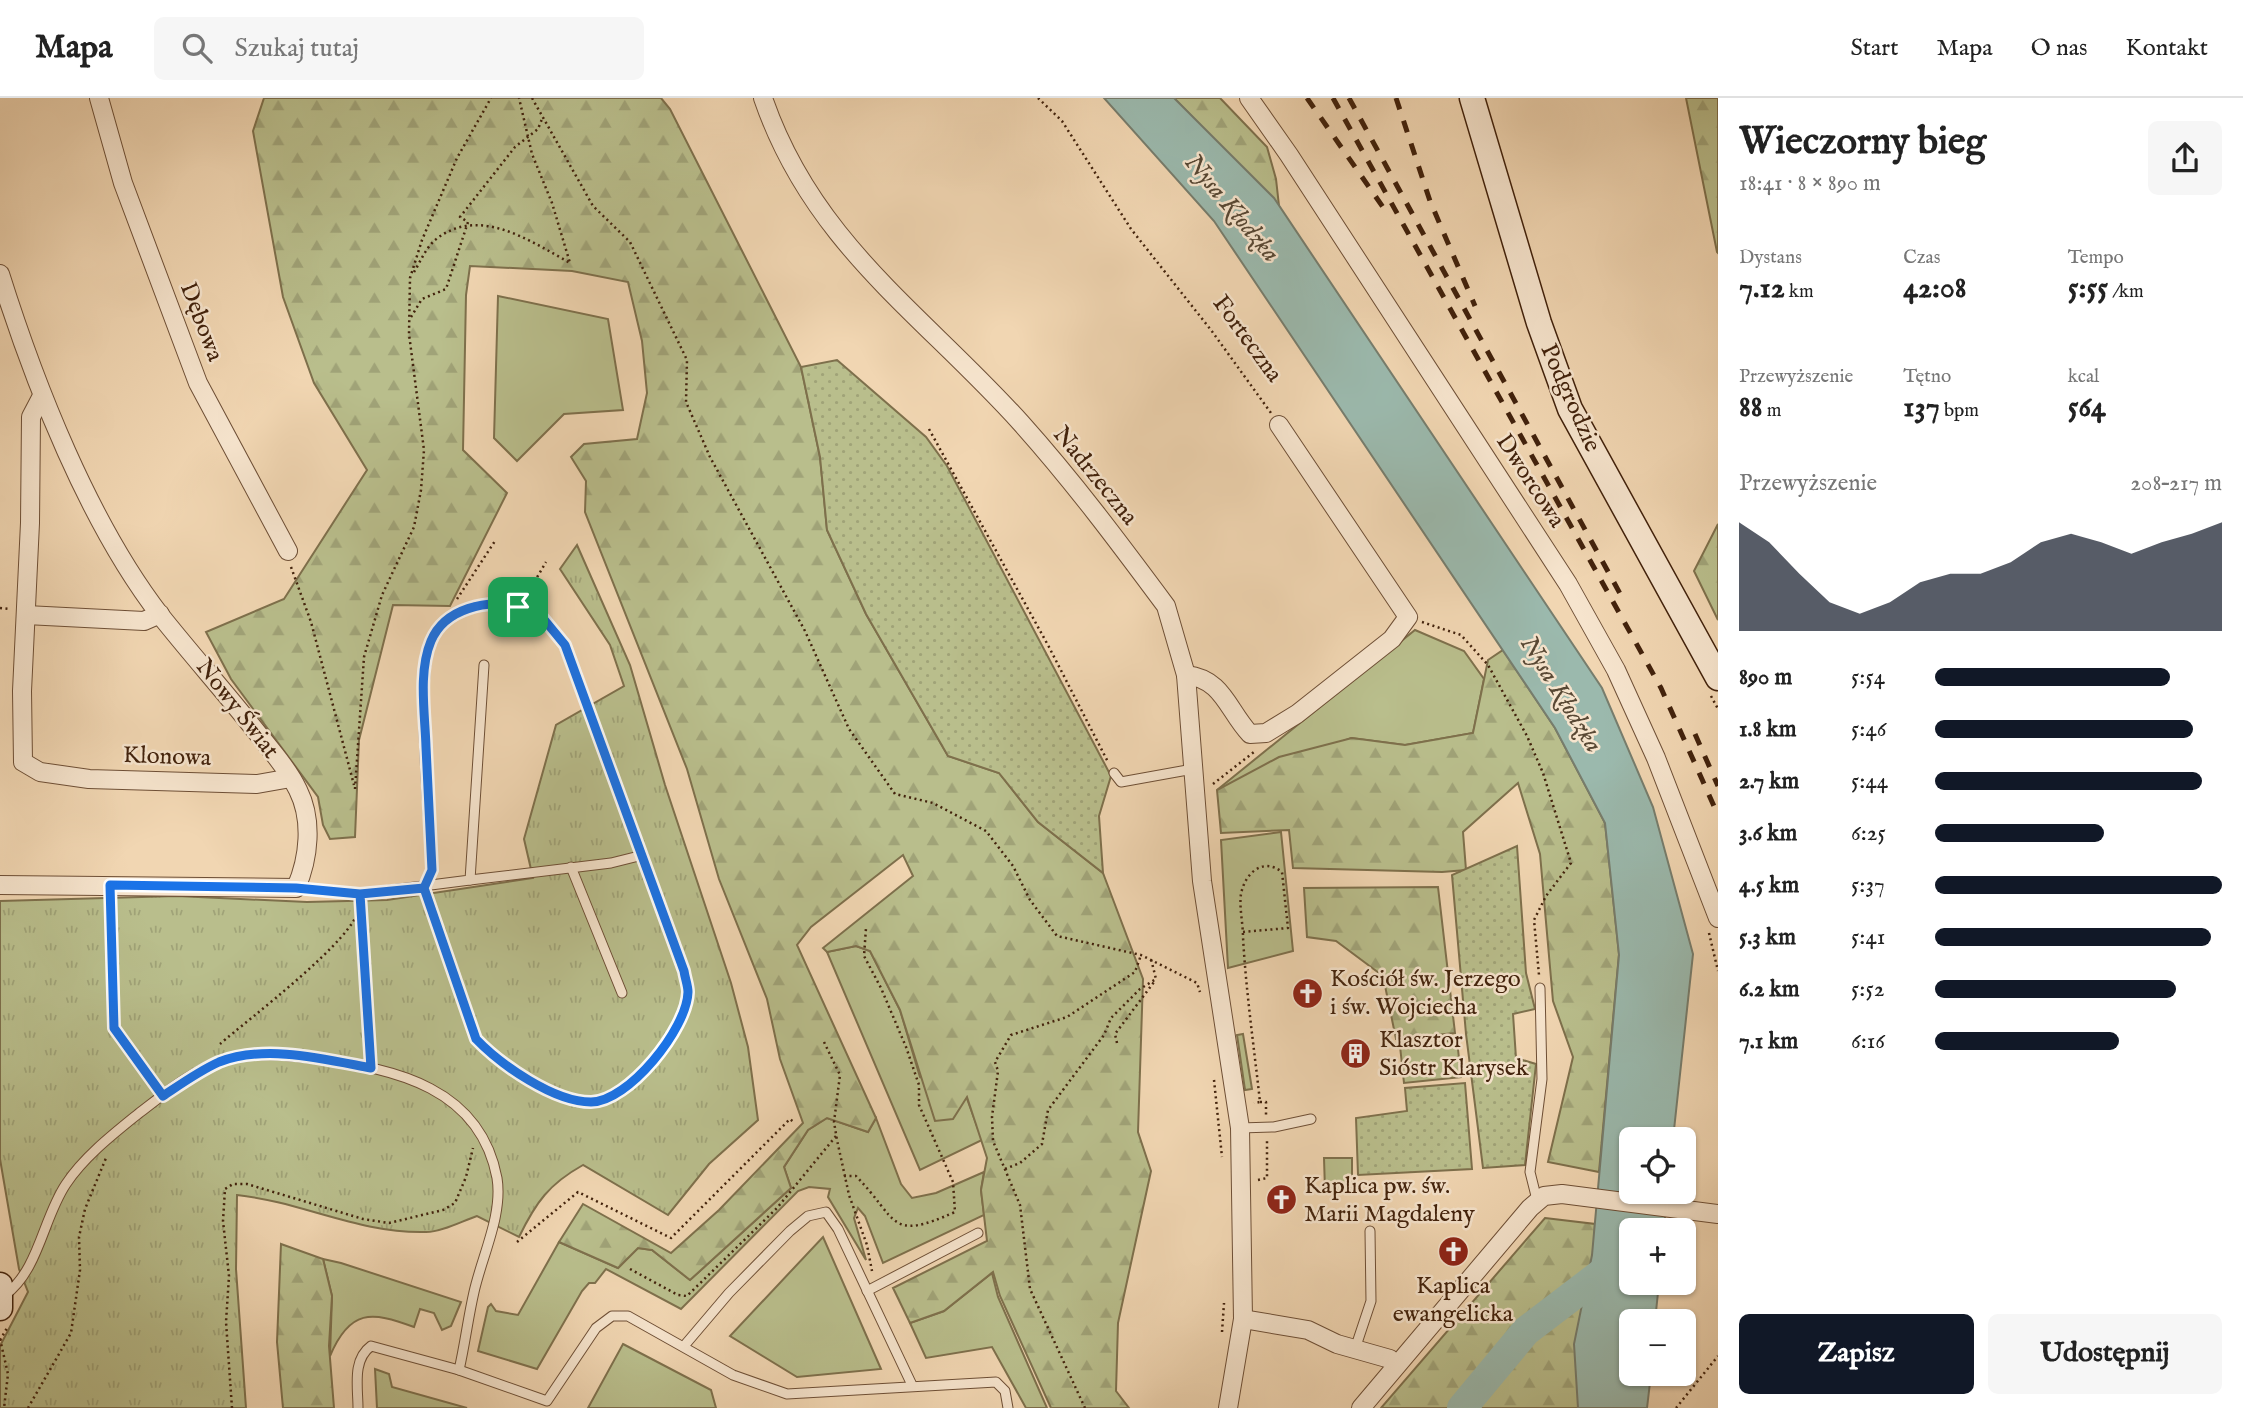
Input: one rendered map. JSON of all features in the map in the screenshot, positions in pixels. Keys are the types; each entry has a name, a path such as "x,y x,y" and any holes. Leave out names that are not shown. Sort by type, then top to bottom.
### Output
{"main road":[{"name":"Podgrodzie","path":"1472,98 1539,323 1570,409 1718,678"}],"street":[{"name":"Dębowa","path":"99,98 123,183 198,383 288,551"},
{"name":"Nadrzeczna","path":"763,98 778,139 824,218 874,276 1022,424 1166,606 1186,675 1202,881 1240,1128 1242,1319 1228,1408"},
{"name":"Dworcowa","path":"1249,98 1289,155 1574,595 1616,670 1650,746 1713,922"},
{"name":"Nowy Świat","path":"0,276 42,396 111,540 159,614 291,778 306,808 306,858 296,888"},
{"path":"42,396 31,417 26,615 144,621 159,614"},
{"path":"1186,675 1202,677 1213,683 1250,734 1266,733 1297,714 1392,639 1408,617 1345,518 1279,425"},
{"name":"Klonowa","path":"26,615 23,762 40,772 89,779 257,785 291,778"},
{"path":"0,885 296,888"},
{"path":"1361,1408 1537,1200 1551,1194 1562,1194 1718,1214"},
{"path":"1242,1319 1308,1330 1337,1345 1390,1359 1396,1365"}],"lane":[{"path":"491,604 518,607 542,617 565,645 684,971 688,993 672,1037 626,1088 607,1100 575,1100 529,1081 489,1053 476,1039 424,888 432,870 424,705 426,659 432,639 451,615 491,604"},
{"path":"470,880 484,665"},
{"path":"1114,773 1121,782 1193,769"},
{"path":"296,888 360,894 424,888 643,855"},
{"path":"571,867 622,993"},
{"path":"110,885 114,1028 163,1096"},
{"path":"1537,1200 1530,1172 1542,1079 1540,988"},
{"path":"0,1297 15,1288 22,1277 66,1185 89,1156 163,1096 199,1072 222,1061 248,1055 288,1055 371,1068 426,1085 466,1114 482,1134 496,1177 497,1204 473,1295 459,1370"},
{"path":"1240,1128 1274,1127 1311,1119"},
{"path":"684,1346 729,1293 808,1216 825,1212 838,1229 912,1385"},
{"path":"1355,1349 1371,1301 1370,1231"},
{"path":"867,1291 978,1233"},
{"path":"358,1408 358,1368 362,1353 371,1346 459,1370 546,1404 596,1328 612,1316 628,1316 733,1376 787,1394 996,1382 1004,1391 1008,1408"}],"path":[{"path":"288,551 292,573 311,622 355,789 364,657 382,595 414,527 421,490 424,450 410,320 410,278 422,240 457,158 491,98"},
{"path":"410,278 433,242 459,225 490,226 526,239 570,263 528,138 519,98"},
{"path":"532,98 593,206 630,242 687,360 687,402 710,457 805,631 849,729 895,794 933,803 986,831 1013,866 1030,901 1057,936 1141,955 1197,983 1198,991 1203,993"},
{"name":"Forteczna","path":"1038,98 1062,121 1131,229 1211,330 1279,425"},
{"path":"410,320 422,299 446,289 468,222 460,217 515,147 538,129 542,118"},
{"path":"929,429 1049,647 1114,773"},
{"path":"451,615 457,599 495,541"},
{"path":"518,607 546,562"},
{"path":"1408,617 1461,635 1488,665 1527,736 1543,773 1571,863 1546,896 1534,920 1540,988"},
{"path":"1207,789 1267,742 1266,733"},
{"path":"1243,932 1288,928 1282,872 1274,866 1264,865 1253,871 1245,881 1241,896 1243,932 1260,1102 1244,1104"},
{"path":"360,894 359,915 371,1068"},
{"path":"220,1044 336,943 359,915"},
{"path":"1713,922 1718,971"},
{"path":"844,1177 856,1176 893,1221 906,1228 924,1226 955,1212 953,1182 919,1105 919,1085 906,1047 864,956 866,928"},
{"path":"1085,1408 1030,1289 1020,1205 993,1142 992,1117 998,1072 995,1062 1011,1035 1067,1017 1135,972 1141,955"},
{"path":"1151,959 1156,979"},
{"path":"1005,1169 1020,1163 1042,1144 1048,1110 1104,1035 1111,1018 1140,989 1156,979"},
{"path":"1117,1043 1115,1034 1156,979"},
{"path":"824,1042 840,1075 835,1100 836,1136 844,1177 873,1269 867,1291"},
{"path":"1212,1069 1222,1160"},
{"path":"517,1242 578,1192 671,1238 790,1119 795,1123"},
{"path":"232,1408 226,1322 229,1276 223,1222 225,1189 233,1184 247,1184 363,1219 389,1223 443,1210 455,1203 467,1177 474,1146 482,1134"},
{"path":"631,1269 678,1295 687,1296 777,1208 836,1136"},
{"path":"28,1408 71,1333 80,1270 79,1237 85,1209 108,1151 108,1140"},
{"path":"1222,1333 1225,1296"},
{"path":"1,1339 8,1374 4,1408"},
{"path":"1676,1408 1718,1356"}],"green space":[{"path":"264,98 661,98 670,109 801,367 820,457 827,530 866,614 948,756 999,773 1038,822 1103,873 1143,979 1138,1132 1151,1171 1118,1323 1116,1391 1129,1408 1051,1408 1000,1296 993,1272 944,1311 910,1323 893,1288 987,1241 981,1190 987,1158 967,1097 953,1119 935,1121 900,1010 870,951 856,946 827,952 823,948 913,876 903,855 811,927 797,945 876,1118 868,1132 827,1118 808,1130 784,1167 791,1188 690,1280 652,1250 638,1248 618,1268 559,1242 583,1204 671,1253 719,1210 803,1123 780,1059 767,999 719,879 687,769 585,512 586,481 571,457 584,444 637,439 647,393 642,341 628,282 572,271 470,266 466,295 463,450 507,493 450,606 393,605 359,740 355,837 330,839 323,825 318,797 231,679 206,632 284,599 367,470 314,383 283,297 253,131"},
{"path":"1174,98 1220,98 1267,147 1276,179 1279,206"},
{"path":"1686,98 1718,98 1718,253 1717,252"},
{"path":"498,296 608,319 623,410 564,414 517,461 494,438"},
{"path":"837,360 926,437 947,466 1111,776 1099,816 1103,873 1038,822 999,773 948,756 866,614 827,530 820,457 801,367"},
{"path":"1718,524 1718,620 1694,571"},
{"path":"577,545 630,665 665,785 731,983 748,1047 758,1120 709,1164 668,1215 583,1165 552,1187 531,1214 519,1237 477,1216 432,1232 402,1231 354,1223 285,1204 237,1195 236,1269 246,1408 0,1408 0,1346 28,1292 19,1269 0,1159 0,901 177,896 307,902 387,900 533,878 524,839 556,725 624,686 610,645 560,569"},
{"path":"1415,630 1464,651 1484,679 1473,733 1405,745 1351,738 1217,790"},
{"path":"1503,650 1555,728 1605,823 1619,954 1599,1172 1548,1162 1573,1057 1553,1001 1540,854 1518,783 1463,832 1466,870 1442,872 1293,868 1289,830 1221,833 1217,790 1279,757 1352,738 1405,745 1473,733 1488,660"},
{"path":"1281,832 1293,951 1228,968 1221,840"},
{"path":"1517,846 1526,973 1535,1009 1513,1014 1516,1058 1536,1064 1525,1165 1483,1168 1466,1034 1452,875"},
{"path":"1438,887 1455,1033 1396,1039 1383,976 1336,941 1307,937 1304,888"},
{"path":"856,946 870,951 900,1010 920,1077 966,1096 982,1140 920,1170 827,952"},
{"path":"1243,1034 1252,1089 1245,1090 1237,1035"},
{"path":"1457,1040 1461,1077 1404,1083 1400,1046"},
{"path":"1465,1083 1472,1169 1358,1175 1356,1118 1407,1111 1405,1088"},
{"path":"827,1118 868,1132 876,1118 901,1184 912,1198 936,1193 984,1172 981,1190 984,1215 883,1263 865,1216 858,1208 854,1218 866,1260 828,1197 830,1189 809,1187 798,1191 681,1309 606,1269 595,1283 589,1283 582,1291 537,1369 478,1351 488,1307 491,1304 496,1311 518,1315 559,1242 618,1268 638,1248 652,1250 690,1280 791,1188 784,1167 808,1130"},
{"path":"1324,1158 1352,1158 1352,1190 1325,1190"},
{"path":"1545,1218 1595,1224 1585,1408 1381,1408"},
{"path":"823,1237 881,1369 797,1377 730,1336"},
{"path":"281,1244 323,1259 332,1296 329,1346 334,1408 283,1408 277,1342"},
{"path":"323,1259 461,1302 451,1326 442,1330 434,1313 420,1309 414,1327 386,1318 363,1318 346,1329 330,1356 332,1296"},
{"path":"992,1273 998,1297 1047,1408 1026,1408 992,1347 926,1358 910,1323 944,1311"},
{"path":"623,1344 711,1390 716,1408 588,1408"},
{"path":"375,1369 389,1374 392,1387 467,1408 377,1408"}],"water":[{"name":"Nysa Kłodzka","path":"1104,98 1174,98 1274,198 1602,688 1653,807 1693,954 1674,1127 1619,1127 1619,1204 1666,1204 1665,1218 1619,1218 1619,1295 1658,1295 1656,1309 1619,1309 1619,1386 1650,1386 1647,1408 1578,1408 1574,1344 1592,1255 1619,955 1605,823 1555,728 1214,221"}],"waterway":[{"path":"1462,1408 1526,1331 1614,1264"}],"railway":[{"path":"1307,98 1385,210"},
{"path":"1333,98 1661,688 1718,815"},
{"path":"1349,98 1623,599"},
{"path":"1396,98 1430,201 1475,306"},
{"path":"1695,734 1718,786"}],"place":[{"name":"Kościół św. Jerzego i św. Wojciecha","path":"1307,993"},
{"name":"Klasztor Sióstr Klarysek","path":"1356,1054"},
{"name":"Kaplica pw. św. Marii Magdaleny","path":"1281,1200"},
{"name":"Kaplica ewangelicka","path":"1453,1252"}],"route":[{"path":"518,607 491,604 451,615 432,639 426,659 424,705 432,870 424,888 360,894 296,888 110,885 114,1028 163,1096 199,1072 222,1061 248,1055 288,1055 371,1068 359,915 360,894 372,893 424,888 476,1039 489,1053 529,1081 575,1100 607,1100 626,1088 672,1037 688,993 684,971 639,844 565,645 542,617 518,607"}]}
